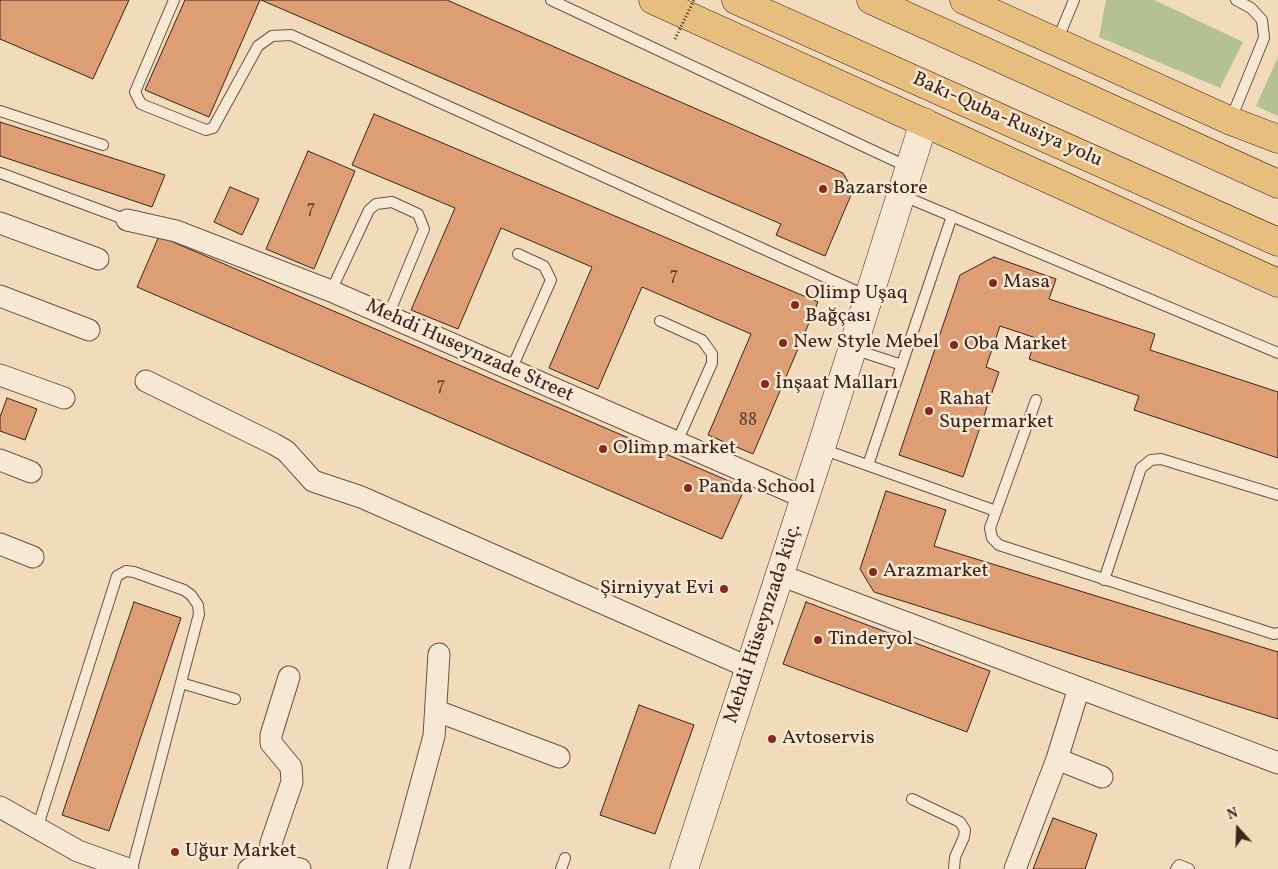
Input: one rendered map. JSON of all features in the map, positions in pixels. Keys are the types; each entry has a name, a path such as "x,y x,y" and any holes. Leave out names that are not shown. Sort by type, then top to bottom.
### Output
{"highway":[{"path":"653,0 1278,283"},
{"name":"Bakı-Quba-Rusiya yolu","path":"736,0 1278,242"},
{"path":"872,0 1278,184"},
{"path":"964,0 1278,140"}],"street":[{"name":"Mehdi Hüseynzadə küç.","path":"684,869 805,498 867,296 924,122"},
{"name":"Mehdi Huseynzadе Street","path":"128,220 176,231 331,291 805,498"},
{"path":"0,223 98,258"},
{"path":"0,296 89,330"},
{"path":"0,375 64,398"},
{"path":"146,381 286,451 313,481 361,497 750,668"},
{"path":"0,460 31,472"},
{"path":"0,544 33,557"},
{"path":"780,575 1278,764"},
{"path":"398,869 434,736 438,712 439,654"},
{"path":"289,677 271,735 271,743 291,767 292,782 271,843 258,865 300,869"},
{"path":"1015,869 1057,759 1078,688"},
{"path":"438,712 559,757"},
{"path":"1057,759 1102,777"},
{"path":"0,807 78,851 128,869"}],"lane":[{"path":"174,0 135,92 141,104 206,130 213,128 258,46 272,36 291,35 867,296"},
{"path":"551,0 908,167"},
{"path":"1056,42 1074,0"},
{"path":"1231,120 1264,38 1262,20 1251,8 1236,0"},
{"path":"0,111 103,145"},
{"path":"0,173 128,220"},
{"path":"900,194 1278,353"},
{"path":"331,291 369,210 376,204 392,202 418,214 424,229 388,316"},
{"path":"868,465 952,216"},
{"path":"511,370 551,280 544,266 518,254"},
{"path":"660,321 702,340 712,354 712,363 677,442"},
{"path":"852,349 902,365"},
{"path":"1036,400 990,528 992,538 999,546 1274,634 1278,633"},
{"path":"821,448 996,511"},
{"path":"1104,580 1141,468 1151,460 1161,459 1278,495"},
{"path":"37,829 116,576 126,571 134,572 184,590 191,595 198,605 199,614 132,869"},
{"path":"181,682 235,699"},
{"path":"912,799 960,822 965,830 964,838 955,857 954,869"},
{"path":"561,869 565,858"},
{"path":"1176,869 1179,865 1189,869"}],"path":[{"path":"676,39 694,0"}],"green space":[{"path":"1106,0 1154,0 1243,42 1220,88 1099,37"},
{"path":"1278,57 1278,116 1256,106"}],"building":[{"path":"0,0 129,0 93,79 0,39"},
{"path":"185,0 260,0 209,117 145,90"},
{"path":"261,0 447,0 843,173 851,187 851,195 825,256 776,235 781,224"},
{"path":"374,114 818,302 753,454 708,435 751,334 642,287 598,389 549,368 592,267 501,228 458,329 411,310 455,208 352,165"},
{"path":"0,122 165,175 152,207 0,156"},
{"path":"308,151 355,171 314,269 266,249"},
{"path":"230,187 259,199 242,235 214,222"},
{"path":"159,236 745,488 722,539 137,287"},
{"path":"994,257 1056,279 1049,299 1155,334 1150,350 1278,392 1278,458 1134,410 1139,396 1029,359 1036,338 1000,326 986,367 999,372 963,477 899,455 960,275"},
{"path":"7,398 37,409 25,440 0,431 0,417"},
{"path":"886,491 946,510 934,546 1278,652 1278,719 874,592 860,569"},
{"path":"134,602 181,618 109,831 62,815"},
{"path":"806,602 990,671 967,732 783,664"},
{"path":"639,705 694,725 655,834 600,815"},
{"path":"1053,818 1097,834 1085,869 1033,869"}],"place":[{"name":"Bazarstore","path":"823,189"},
{"name":"Masa","path":"993,283"},
{"name":"Olimp Uşaq Bağçası","path":"795,305"},
{"name":"New Style Mebel","path":"783,343"},
{"name":"Oba Market","path":"954,345"},
{"name":"İnşaat Malları","path":"765,384"},
{"name":"Rahat Supermarket","path":"929,411"},
{"name":"Olimp market","path":"603,449"},
{"name":"Panda School","path":"688,488"},
{"name":"Arazmarket","path":"873,572"},
{"name":"Şirniyyat Evi","path":"724,589"},
{"name":"Tinderyol","path":"818,640"},
{"name":"Avtoservis","path":"772,739"},
{"name":"Uğur Market","path":"175,852"}]}
